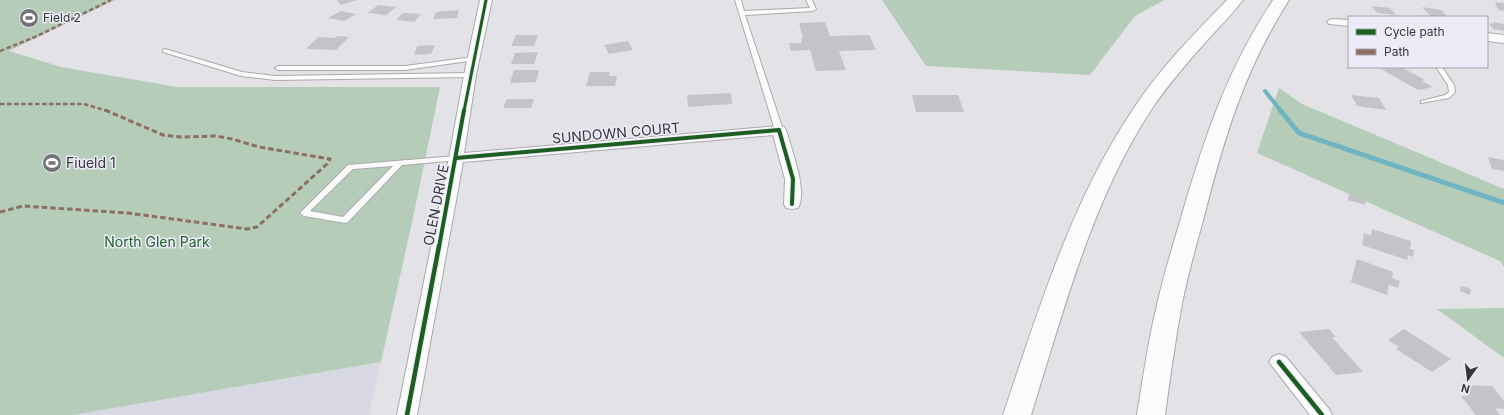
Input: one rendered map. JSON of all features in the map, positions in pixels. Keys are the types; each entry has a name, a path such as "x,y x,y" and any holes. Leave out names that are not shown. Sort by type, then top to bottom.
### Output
{"highway":[{"path":"1017,415 1077,239 1113,157 1143,107 1159,86 1235,0"},
{"path":"1151,415 1159,356 1176,278 1205,168 1240,70 1260,34 1288,2"}],"street":[{"name":"OLEN DRIVE","path":"407,415 456,158 473,59 486,0"},
{"path":"1333,22 1348,23"},
{"path":"1488,37 1504,39"},
{"name":"SUNDOWN COURT","path":"456,158 779,130"},
{"path":"779,130 793,179 792,204"},
{"path":"1279,362 1322,415"}],"lane":[{"path":"738,0 779,130"},
{"path":"743,13 813,9 809,0"},
{"path":"165,51 241,74 275,78 470,75"},
{"path":"278,68 405,68 473,59"},
{"path":"1423,102 1447,97 1452,92 1451,85 1440,68"},
{"path":"400,163 345,220 304,213 351,167 456,158"}],"shaded area":[{"path":"381,362 369,415 73,415"}],"green space":[{"name":"North Glen Park","path":"0,0 115,0 9,51 61,67 177,87 440,87 381,362 73,415 0,415"},
{"path":"882,0 1164,0 1135,16 1090,75 926,66"},
{"path":"1279,88 1302,104 1504,189 1504,267 1500,261 1257,153"},
{"path":"1504,308 1504,358 1437,309"}],"building":[{"path":"337,0 357,0 341,5"},
{"path":"1495,2 1504,3 1504,11 1498,10"},
{"path":"378,5 396,7 386,15 368,13"},
{"path":"1372,6 1390,8 1396,15 1377,13"},
{"path":"1422,7 1441,10 1447,16 1430,16"},
{"path":"459,10 457,18 433,19 436,12"},
{"path":"341,11 356,14 344,21 328,18"},
{"path":"403,13 421,14 414,22 396,20"},
{"path":"825,22 830,36 869,35 876,50 839,51 846,70 816,71 810,50 791,51 789,43 802,43 801,39 803,39 799,23"},
{"path":"1493,22 1504,24 1504,31 1493,29 1489,23 1494,24"},
{"path":"516,35 538,35 534,46 511,46"},
{"path":"337,36 349,37 336,50 306,49 318,37 335,38"},
{"path":"628,41 633,50 609,54 604,45"},
{"path":"435,45 431,54 414,55 417,46"},
{"path":"538,52 534,64 511,64 515,53"},
{"path":"1403,68 1425,80 1422,81 1433,87 1418,90 1381,69"},
{"path":"514,70 539,70 536,82 510,83"},
{"path":"590,72 610,72 609,76 617,76 615,86 586,86"},
{"path":"731,93 732,104 688,107 687,95"},
{"path":"912,95 958,95 964,112 916,112"},
{"path":"1351,95 1379,98 1386,110 1357,106"},
{"path":"507,99 534,99 531,108 503,108"},
{"path":"1488,157 1504,160 1504,171 1492,169"},
{"path":"1349,194 1366,199 1365,205 1348,200"},
{"path":"1372,229 1411,241 1410,249 1414,250 1413,257 1408,255 1407,260 1362,245 1364,233 1371,236"},
{"path":"1357,259 1393,272 1392,278 1400,281 1398,288 1389,285 1387,295 1351,282"},
{"path":"1461,286 1471,289 1470,295 1460,291"},
{"path":"1329,329 1336,337 1332,337 1363,372 1336,375 1299,332"},
{"path":"1404,329 1451,359 1432,372 1396,349 1399,347 1388,340"},
{"path":"1460,385 1492,386 1504,401 1504,409 1495,408 1500,415 1476,415 1461,396 1468,396"}],"waterway":[{"path":"1265,91 1281,111"},
{"path":"1280,110 1299,133 1504,203"}],"marked path":[{"path":"0,51 35,37 111,0"},
{"path":"0,104 84,104 106,110 163,135 181,137 215,136 232,139 259,147 330,159 327,164 257,227 247,229 128,213 23,206 0,212"}],"cycle path":[{"path":"407,415 456,158 470,75 486,0"},
{"path":"456,158 779,130 793,179 792,204"},
{"path":"1279,362 1322,415"}],"place":[{"name":"Field 2","path":"29,18"},
{"name":"Fiueld 1","path":"52,163"}]}
